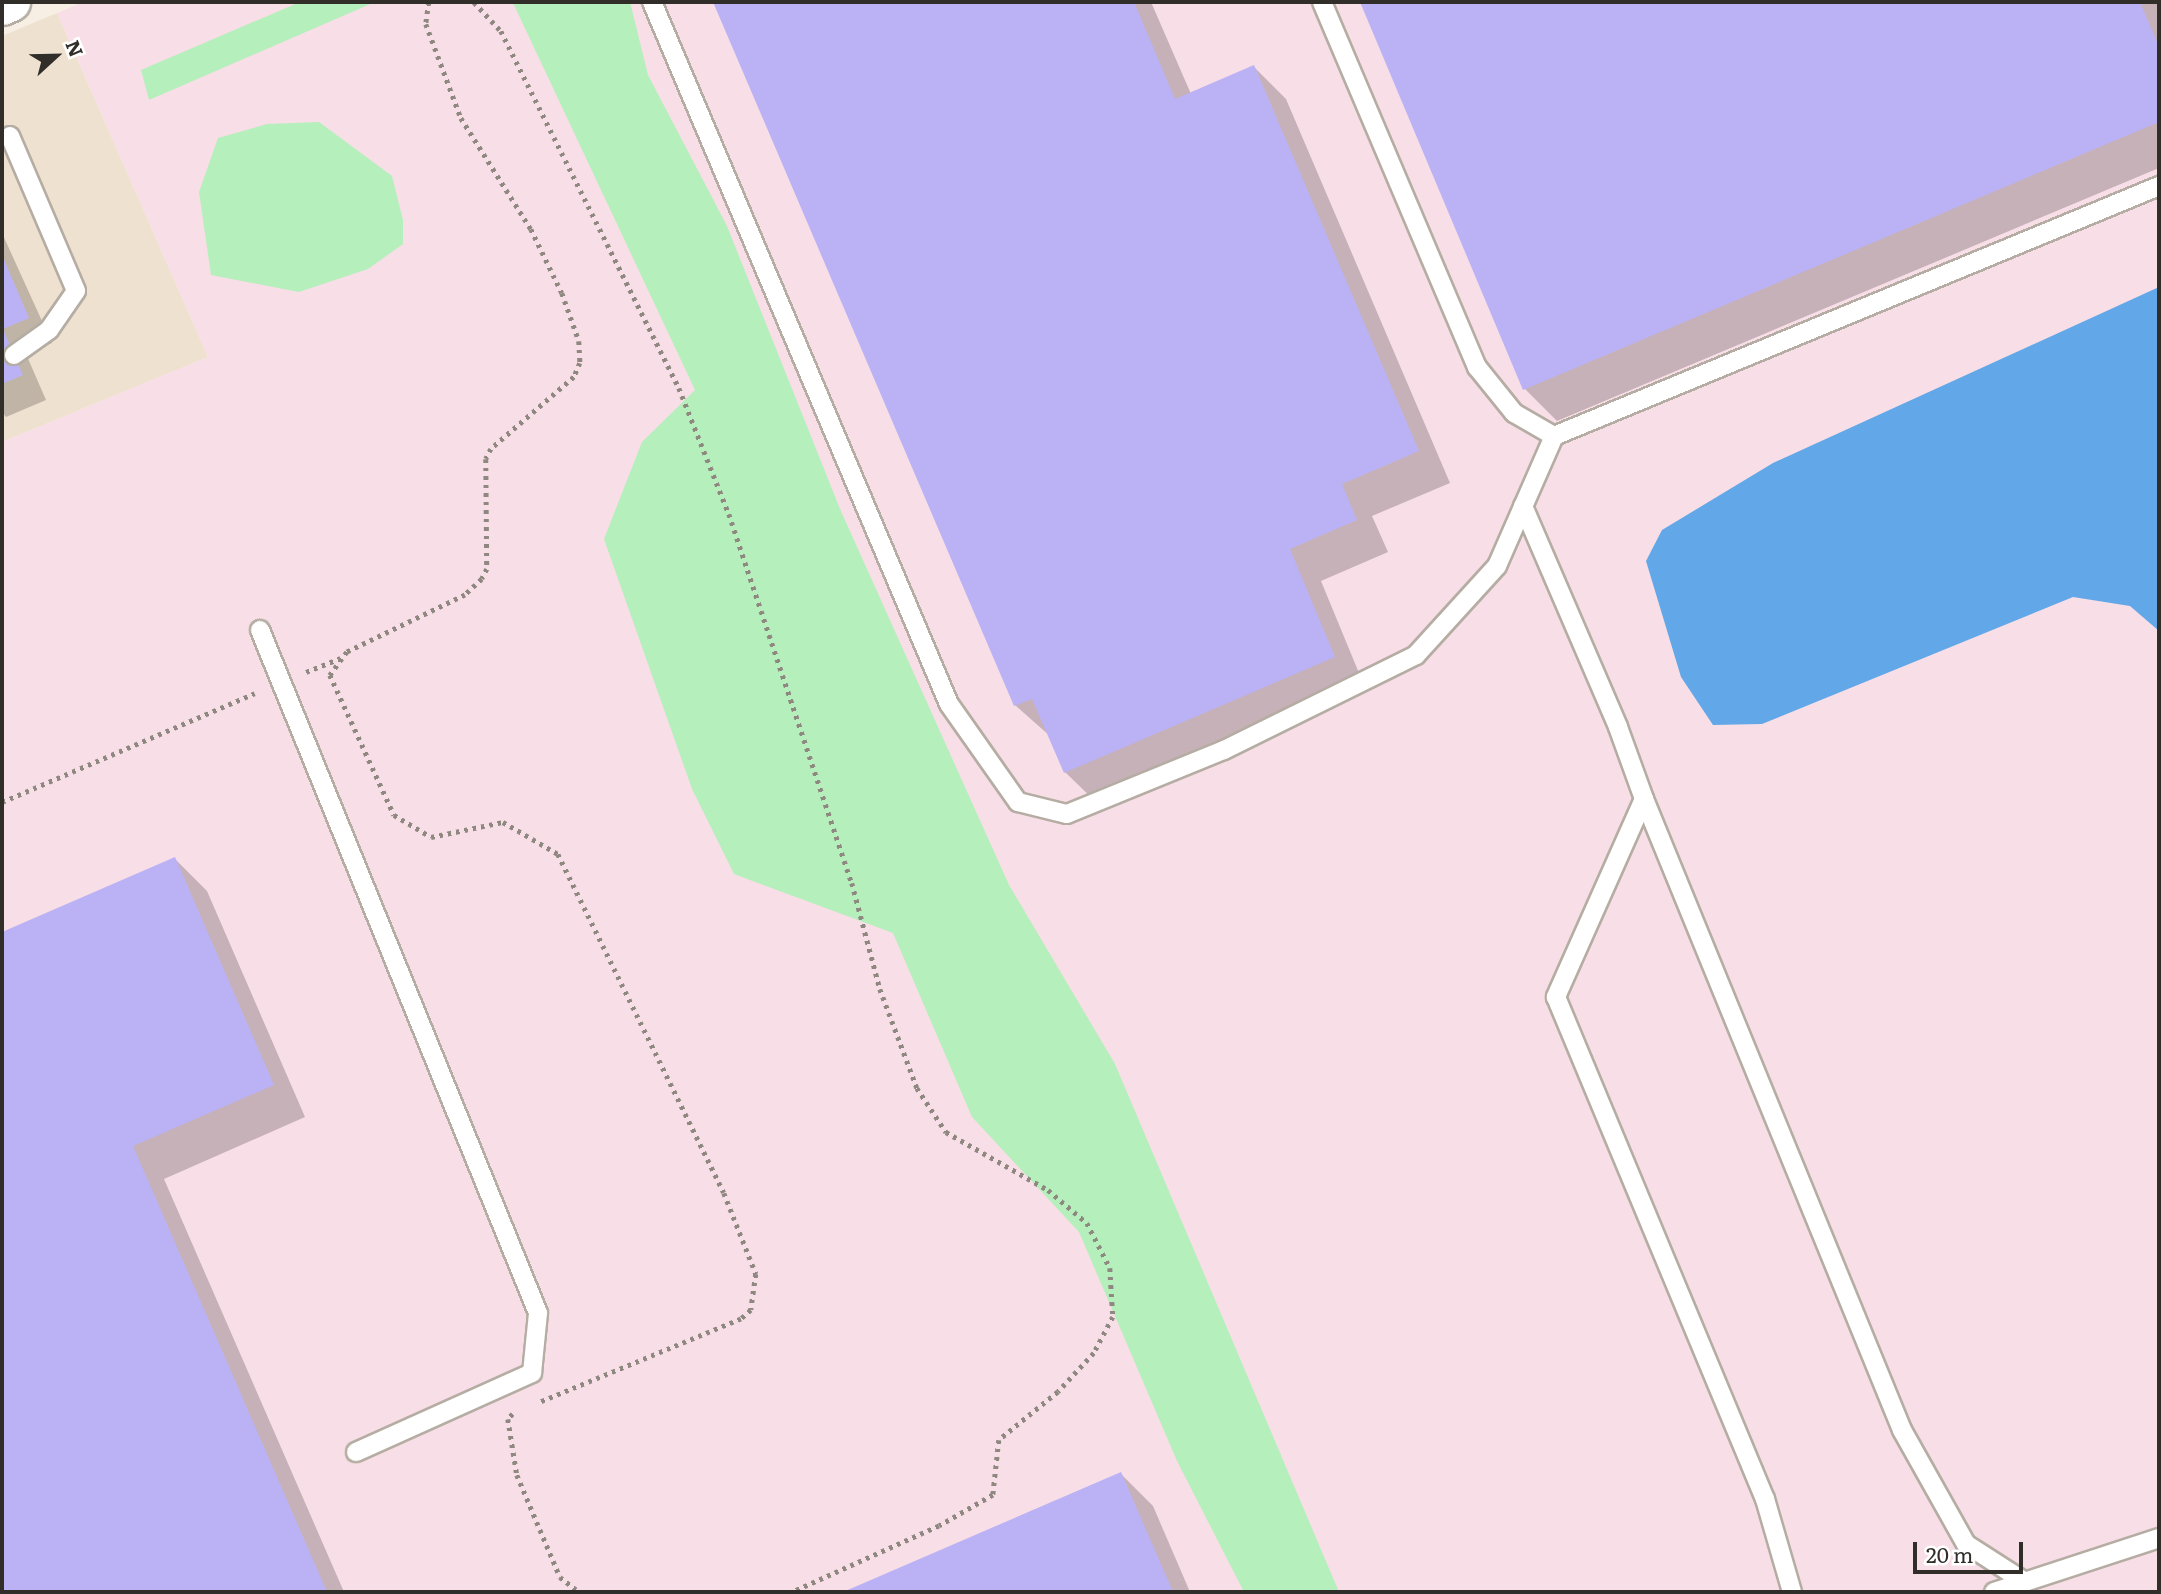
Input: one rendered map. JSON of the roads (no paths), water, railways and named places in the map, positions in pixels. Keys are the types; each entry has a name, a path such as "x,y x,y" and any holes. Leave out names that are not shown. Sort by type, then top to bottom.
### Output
{"street":[{"path":"2,6 11,2"}],"lane":[{"path":"652,2 948,704 1018,802 1067,814 1224,750 1416,654 1497,566 1554,436 2159,186"},
{"path":"1322,2 1477,367 1514,413 1554,436"},
{"path":"10,136 76,291 49,330 14,355"},
{"path":"1523,506 1618,727 1644,799 1902,1430 1966,1544 2025,1582"},
{"path":"260,630 538,1313 532,1373 356,1452"},
{"path":"1644,799 1556,997 1765,1499 1793,1592"},
{"path":"1994,1592 2159,1538"}],"water":[{"path":"2159,287 2159,631 2130,606 2073,597 1762,724 1713,725 1681,677 1646,561 1662,530 1773,463"}]}
